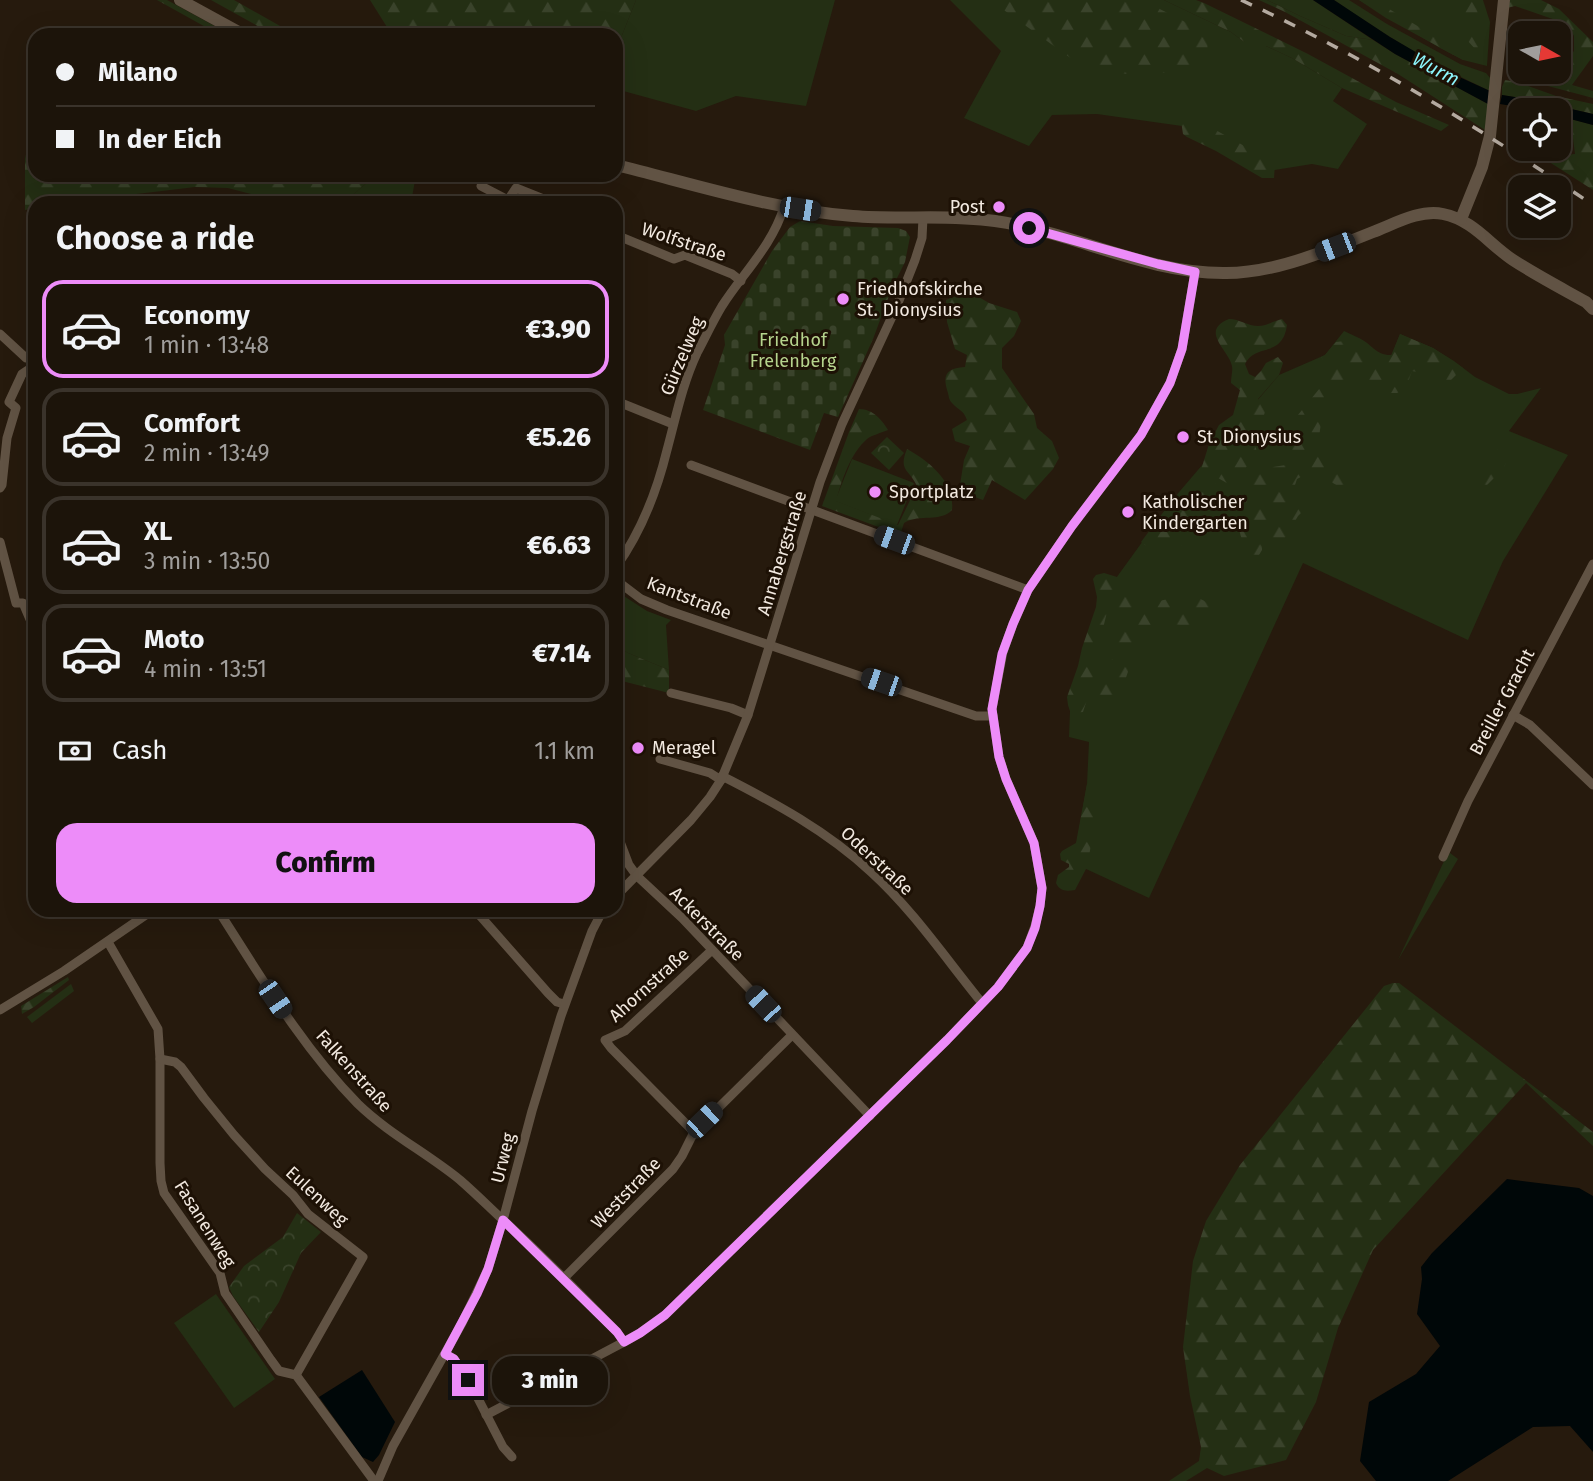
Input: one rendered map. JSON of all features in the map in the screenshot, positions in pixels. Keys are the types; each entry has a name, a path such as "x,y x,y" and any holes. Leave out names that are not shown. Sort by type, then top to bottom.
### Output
{"main road":[{"path":"180,0 231,28"},
{"path":"1461,219 1482,167 1491,128 1504,0"},
{"path":"623,167 784,207 853,216 995,221 1044,231 1195,272 1257,271 1294,262 1410,218 1441,213 1473,226 1511,259 1586,302 1593,309"}],"street":[{"path":"481,186 500,196"},
{"path":"511,196 516,188 536,196"},
{"name":"Gürzelweg","path":"623,557 649,506 684,385 697,354 723,305 779,224 784,207"},
{"name":"Annabergstraße","path":"637,876 691,820 721,778 748,715 812,510 842,424 896,308 915,260 922,238 923,218"},
{"name":"Wolfstraße","path":"623,238 674,259 685,255 732,274 741,281"},
{"path":"486,1415 624,1342 665,1315 998,987 1027,948 1035,928 1042,888 1034,843 1002,766 993,716 994,694 1003,652 1028,590 1072,526 1141,435 1170,383 1182,349 1195,272"},
{"path":"0,334 28,355"},
{"path":"0,488 7,438 16,408 9,402 22,374 28,372"},
{"path":"623,404 673,424"},
{"path":"691,465 1028,590"},
{"path":"0,542 16,603 23,603 28,615"},
{"name":"Breiller Gracht","path":"1443,857 1462,812 1592,568"},
{"name":"Kantstraße","path":"623,585 653,605 976,716 993,716"},
{"path":"671,693 748,715"},
{"path":"1513,715 1530,725 1593,785"},
{"name":"Oderstraße","path":"660,759 710,773 778,805 839,845 898,898 982,1003"},
{"path":"623,849 637,876 623,889"},
{"name":"Ackerstraße","path":"637,876 682,918 870,1116"},
{"path":"0,1010 143,917"},
{"name":"Falkenstraße","path":"223,917 296,1031 338,1083 387,1129 463,1182 564,1278 624,1342"},
{"path":"481,917 548,993 557,1002 564,1004"},
{"name":"Urweg","path":"376,1481 488,1269 564,1004 599,917"},
{"name":"Fasanenweg","path":"108,942 158,1029 161,1181 164,1193 220,1273 225,1293 279,1371 296,1376 376,1481"},
{"name":"Ahornstraße","path":"694,1132 605,1041 625,1031 712,950"},
{"name":"Weststraße","path":"564,1278 673,1169 694,1132 792,1035"},
{"name":"Eulenweg","path":"160,1059 175,1062 181,1067 234,1135 308,1214 363,1257 296,1376"},
{"path":"445,1354 454,1359 468,1379 503,1447 512,1457"}],"green space":[{"path":"157,0 167,0 218,28 207,28"},
{"path":"211,0 234,0 284,28 261,28"},
{"path":"370,0 636,0 623,32 623,28 388,28"},
{"path":"636,0 835,0 806,106 736,96 696,111 623,91 623,32"},
{"path":"950,0 1164,0 1231,32 1243,41 1266,46 1292,58 1342,88 1333,101 1367,124 1338,169 1312,164 1269,171 1189,127 1097,114 1052,115 1029,146 964,118 1001,51"},
{"path":"990,0 1142,0 1209,34 1207,51 1186,72 1116,74 1083,67"},
{"path":"1164,0 1196,0 1204,3 1308,54 1396,102 1449,125 1441,131 1342,88 1292,58 1266,46 1254,47 1231,32"},
{"path":"1259,0 1267,0 1346,36 1373,40 1488,104 1485,130 1398,74"},
{"path":"1267,0 1313,0 1373,40 1346,36"},
{"path":"1334,0 1349,0 1460,64 1486,73 1491,79 1490,91 1410,49"},
{"path":"1359,0 1483,0 1490,22 1487,66 1463,60"},
{"path":"1359,0 1374,0 1466,55 1463,60"},
{"path":"1455,0 1475,0 1480,23 1480,47 1476,50 1467,40 1472,19 1457,9"},
{"path":"1510,0 1541,0 1559,9 1571,21 1558,21 1515,6 1507,8"},
{"path":"1572,22 1593,42 1593,56 1572,85 1593,91 1593,98 1548,86 1572,84"},
{"path":"1505,80 1508,80 1508,84 1523,84 1565,98 1502,95"},
{"path":"1571,99 1593,104 1593,114 1571,109"},
{"path":"1192,117 1275,163 1274,178 1262,178 1187,137 1183,134 1181,121"},
{"path":"1571,119 1593,125 1593,190 1548,161 1571,161 1571,154 1575,154"},
{"path":"28,146 28,182 368,182 351,196 258,196 228,188 195,187 119,196 28,196 28,209 25,210 25,159"},
{"path":"368,182 415,182 412,196 351,196"},
{"name":"Friedhof Frelenberg","path":"800,221 833,226 898,228 906,231 910,237 905,262 838,417 824,413 810,450 703,410 725,345 724,335 772,251 790,227"},
{"path":"963,293 1017,312 1021,321 1014,336 1002,348 1002,368 1034,414 1037,428 1052,441 1059,458 1053,469 1025,500 992,480 983,500 959,491 964,460 970,446 955,441 952,429 967,420 950,401 945,381 950,371 965,367 967,355 955,349 947,322 946,300"},
{"path":"1229,319 1258,326 1282,319 1287,325 1280,342 1255,353 1245,364 1249,374 1255,377 1266,363 1278,357 1283,363 1279,375 1258,399 1265,412 1245,440 1253,443 1257,453 1232,486 1218,478 1201,515 1177,552 1171,557 1160,556 1141,542 1174,498 1185,495 1197,483 1209,444 1219,425 1233,415 1240,390 1231,383 1232,366 1216,335 1220,324"},
{"path":"1344,331 1359,338 1356,353 1387,365 1400,334 1433,348 1475,377 1509,394 1541,388 1509,431 1568,455 1503,561 1468,640 1303,563 1149,898 1073,863 1087,784 1089,742 1069,737 1070,711 1106,592 1174,498 1279,375 1325,355"},
{"path":"1400,334 1433,348 1463,368 1449,382 1433,380 1412,371 1405,390 1397,393 1363,390 1357,384 1345,383 1332,399 1323,417 1320,447 1323,457 1342,462 1354,475 1352,487 1345,490 1312,471 1297,479 1295,485 1306,508 1285,538 1276,541 1267,537 1262,539 1259,555 1251,557 1239,530 1238,501 1253,495 1250,487 1253,474 1261,469 1298,463 1300,457 1281,444 1280,437 1333,372 1321,357 1336,342 1359,338 1378,352 1392,355"},
{"path":"859,409 873,413 888,430 869,438 861,445 851,460 836,501 898,525 917,486 904,466 907,449 932,466 945,482 952,500 952,510 941,516 910,520 904,523 900,535 822,506"},
{"path":"887,437 904,453 889,470 871,453"},
{"path":"1498,449 1506,463 1502,470 1485,487 1477,484"},
{"name":"Sportplatz","path":"852,459 914,483 897,525 835,501"},
{"path":"1104,573 1130,578 1137,589 1149,599 1161,600 1185,595 1196,597 1210,605 1212,614 1207,623 1200,626 1162,624 1134,654 1117,704 1113,708 1105,709 1099,706 1097,700 1109,675 1117,645 1118,605 1110,603 1083,712 1070,711 1067,697 1096,607 1093,579"},
{"path":"623,596 647,611 671,620 666,625 669,670 623,650"},
{"path":"623,650 669,670 669,693 623,681"},
{"path":"1087,784 1091,785 1097,795 1098,806 1087,867 1075,890 1064,890 1056,883 1058,875 1069,867 1069,864 1061,860 1060,854 1076,843"},
{"path":"1450,853 1458,859 1398,960 1445,859"},
{"path":"68,977 69,980 22,1014 21,1006"},
{"path":"1399,983 1593,1132 1593,1146 1526,1083 1373,1250 1338,1328 1316,1402 1286,1460 1224,1476 1207,1468 1186,1481 1169,1481 1199,1461 1201,1447 1183,1347 1193,1261 1206,1221 1240,1165 1384,986"},
{"path":"71,984 74,991 32,1023 27,1017"},
{"path":"297,1213 321,1232 301,1253 279,1302 259,1332 229,1287 244,1266 283,1237"},
{"path":"216,1294 275,1379 234,1408 174,1323"}],"water":[{"name":"Wurm","path":"1313,0 1334,0 1455,75 1490,91 1488,104 1395,54"},
{"path":"1502,95 1522,98 1508,98 1508,105 1500,104"},
{"path":"1571,109 1593,114 1593,125 1571,119"},
{"path":"1507,1179 1579,1188 1593,1196 1593,1452 1570,1426 1533,1427 1448,1481 1376,1481 1360,1461 1369,1402 1416,1374 1440,1346 1417,1314 1421,1267"},
{"path":"362,1370 395,1422 373,1462 362,1457 319,1397"}],"railway":[{"path":"1241,0 1333,45 1422,95 1593,205"}],"place":[{"name":"Post","path":"999,207"},
{"name":"Friedhofskirche St. Dionysius","path":"843,299"},
{"name":"St. Dionysius","path":"1183,437"},
{"name":"Sportplatz","path":"875,492"},
{"name":"Katholischer Kindergarten","path":"1128,512"},
{"name":"Meragel","path":"638,748"}],"route":[{"path":"468,1380 454,1359 445,1354 488,1269 503,1220 564,1278 624,1342 665,1315 870,1116 998,987 1027,948 1035,928 1042,888 1034,843 999,757 992,709 1002,654 1028,590 1072,526 1141,435 1170,383 1182,349 1195,272 1029,228"}]}
